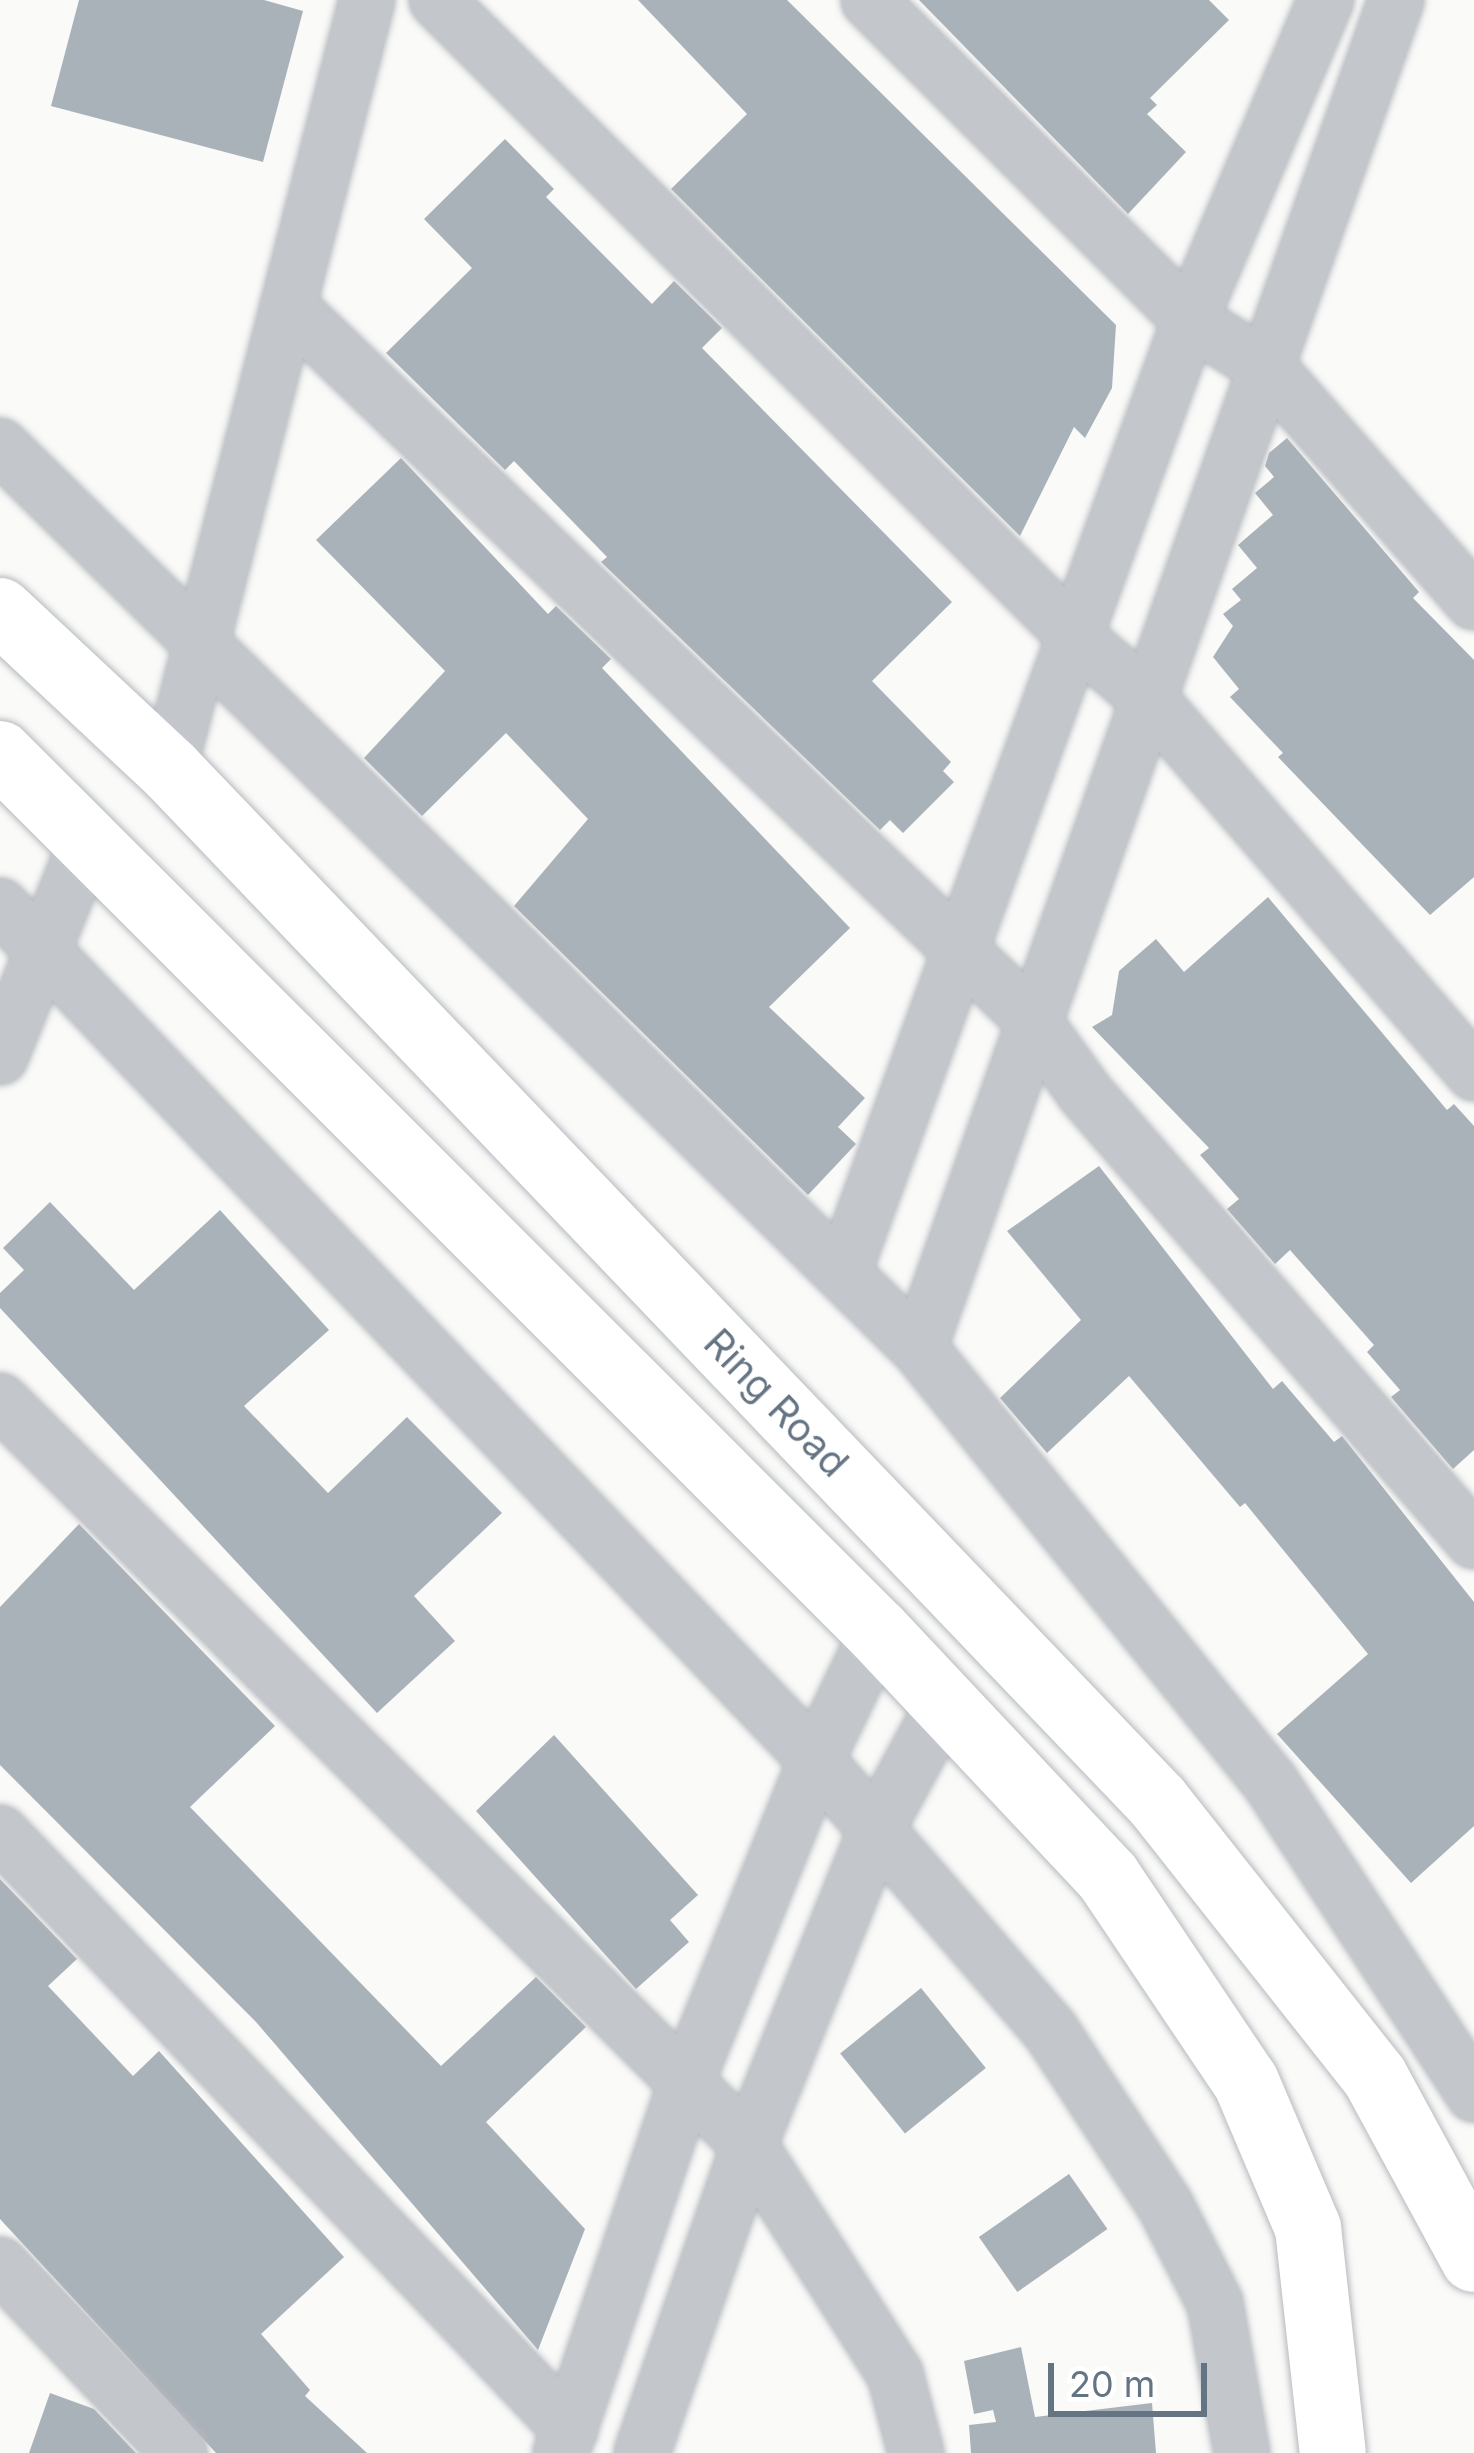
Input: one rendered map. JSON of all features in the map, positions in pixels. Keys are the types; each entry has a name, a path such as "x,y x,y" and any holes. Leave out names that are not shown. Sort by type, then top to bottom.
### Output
{"main road":[{"name":"Ring Road","path":"0,611 169,769 1157,1801 1375,2077 1474,2259"},
{"path":"0,754 878,1632 1108,1876 1246,2082 1308,2228 1333,2453"}],"street":[{"path":"169,769 367,0"},
{"path":"436,0 1078,640 1150,701 1474,1073"},
{"path":"869,0 1190,320 1269,369 1474,602"},
{"path":"919,1348 1030,1018 1150,701 1396,0"},
{"path":"843,1273 1078,640 1190,320 1323,2 1378,51"},
{"path":"288,306 1030,1018 1085,1093 1474,1541"},
{"path":"0,446 202,639 919,1348 1270,1782 1474,2094"},
{"path":"0,1057 21,958 88,838"},
{"path":"0,907 21,958 816,1760 1050,2030 1166,2205 1215,2303 1242,2453"},
{"path":"0,1401 748,2145 895,2374 916,2453"},
{"path":"0,1833 566,2441 687,2080 816,1760 878,1632"},
{"path":"642,2453 748,2145 877,1828 945,1703"},
{"path":"0,2265 178,2453"}],"building":[{"path":"79,0 264,0 303,11 263,162 51,106"},
{"path":"638,0 787,0 1116,325 1112,388 1085,438 1074,427 1020,536 671,189 747,114"},
{"path":"919,0 1209,0 1229,20 1150,98 1157,105 1147,114 1186,152 1128,214"},
{"path":"505,139 554,189 546,197 652,304 674,281 722,328 702,348 952,602 872,681 951,762 943,771 954,782 903,833 890,820 880,830 601,562 607,557 514,461 505,470 386,353 472,268 424,219"},
{"path":"1287,438 1419,592 1413,598 1474,660 1474,877 1430,915 1278,757 1283,753 1230,697 1239,689 1213,657 1233,626 1223,614 1241,600 1232,589 1257,568 1238,545 1273,515 1255,493 1274,477 1265,466 1269,453"},
{"path":"401,458 548,614 556,606 611,659 602,668 850,928 769,1007 865,1098 838,1127 856,1144 808,1195 514,906 588,819 506,733 422,816 364,758 445,671 316,540"},
{"path":"1268,897 1447,1110 1454,1104 1474,1126 1474,1450 1453,1469 1391,1397 1400,1390 1367,1352 1374,1345 1290,1250 1275,1264 1227,1209 1239,1199 1200,1155 1209,1148 1092,1027 1112,1015 1119,971 1156,939 1184,972"},
{"path":"1099,1166 1273,1389 1282,1381 1334,1442 1342,1436 1474,1602 1474,1826 1411,1883 1277,1734 1368,1654 1245,1503 1240,1507 1129,1376 1047,1453 1000,1398 1081,1320 1007,1231"},
{"path":"50,1202 134,1290 220,1210 329,1330 244,1406 328,1493 407,1417 502,1513 414,1596 455,1641 377,1713 0,1308 0,1293 24,1270 3,1248"},
{"path":"79,1524 275,1726 190,1807 441,2066 536,1977 586,2027 486,2122 585,2229 538,2350 256,2022 0,1765 0,1607"},
{"path":"554,1735 698,1895 670,1920 689,1942 636,1989 476,1811"},
{"path":"0,1879 77,1959 48,1986 133,2076 159,2051 344,2257 261,2334 310,2390 305,2396 367,2453 216,2453 0,2219"},
{"path":"921,1988 986,2068 905,2133 840,2053"},
{"path":"1069,2174 1107,2229 1017,2292 979,2237"},
{"path":"1021,2347 1035,2417 1152,2403 1156,2453 971,2453 969,2425 996,2422 993,2410 974,2414 964,2361"},
{"path":"50,2393 94,2409 136,2453 29,2453"}]}
